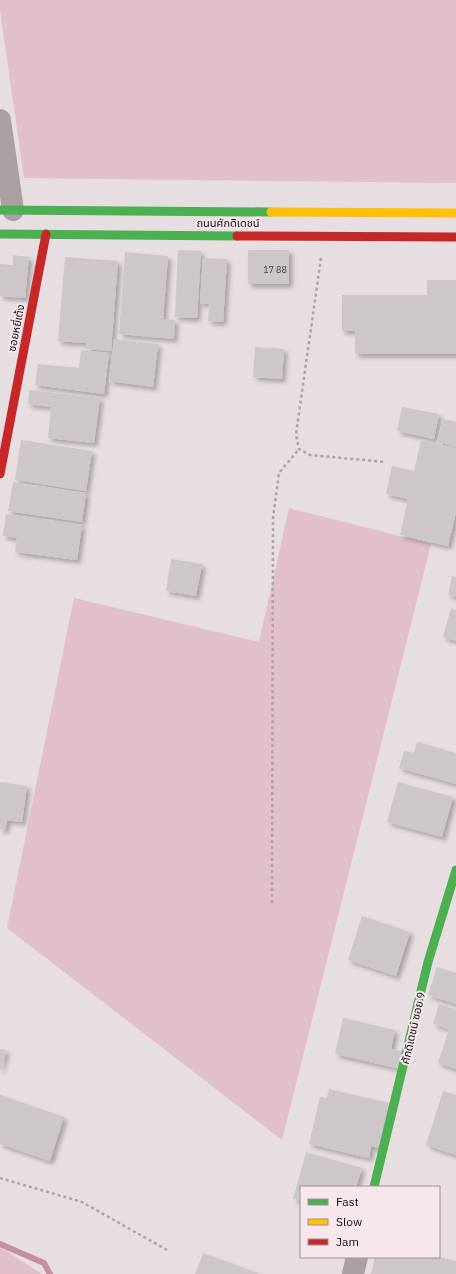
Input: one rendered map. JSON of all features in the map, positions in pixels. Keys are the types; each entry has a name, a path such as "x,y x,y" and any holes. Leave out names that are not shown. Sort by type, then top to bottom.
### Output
{"main road":[{"name":"ถนนศักดิเดชน์","path":"6,210 456,213"},
{"name":"ถนนศักดิเดชน์","path":"0,234 456,237"},
{"name":"ซอยหยี่เต้ง","path":"0,474 46,234"},
{"name":"ศักดิเดชน์ ซอย 9","path":"374,1186 428,962 456,870"}],"street":[{"path":"0,120 6,210"},
{"path":"353,1274 357,1258"}],"path":[{"path":"299,449 296,434 324,236"},
{"path":"299,449 310,455 386,462"},
{"path":"272,902 273,518 279,473 299,449"},
{"path":"0,1178 82,1202 167,1250"}],"shaded area":[{"path":"0,0 456,0 456,183 24,178 0,11"},
{"path":"289,508 431,544 282,1140 7,928 74,598 259,642"},
{"path":"0,1247 42,1274 0,1274"}],"building":[{"path":"178,250 201,251 197,318 175,317"},
{"path":"248,250 289,250 289,284 248,284"},
{"path":"125,252 168,256 163,319 175,320 174,339 119,334"},
{"path":"13,255 29,257 25,298 0,296 0,264 13,265"},
{"path":"65,257 118,261 111,351 86,349 86,343 58,341"},
{"path":"203,258 227,259 223,322 208,321 209,304 200,303"},
{"path":"427,280 456,280 456,354 355,354 355,331 342,331 342,295 427,295"},
{"path":"114,339 158,344 153,387 109,381"},
{"path":"255,347 284,349 282,379 253,377"},
{"path":"81,350 109,353 104,394 35,385 38,364 79,368"},
{"path":"29,390 100,398 94,443 48,438 51,407 28,404"},
{"path":"402,407 439,414 434,439 397,431"},
{"path":"443,419 456,422 456,447 437,442"},
{"path":"21,440 92,451 86,491 15,480"},
{"path":"421,440 456,448 456,512 448,546 400,535 408,499 386,494 392,466 414,471"},
{"path":"13,482 86,493 82,522 8,511"},
{"path":"6,514 82,525 77,560 15,552 17,538 3,536"},
{"path":"171,559 202,564 196,596 166,591"},
{"path":"452,576 456,577 456,597 448,595"},
{"path":"451,608 456,610 456,641 443,637"},
{"path":"417,742 456,753 456,784 399,768 404,751 414,753"},
{"path":"0,782 27,786 22,822 7,820 5,830 0,829"},
{"path":"398,782 453,797 442,837 387,822"},
{"path":"362,916 410,932 396,976 348,960"},
{"path":"437,967 456,973 456,1004 428,995"},
{"path":"439,1004 456,1010 456,1069 438,1063 449,1029 433,1024"},
{"path":"343,1018 395,1030 391,1049 404,1052 400,1069 335,1054"},
{"path":"0,1049 6,1050 1,1070 0,1070"},
{"path":"329,1089 389,1103 379,1148 371,1146 369,1158 309,1144 320,1097 327,1098"},
{"path":"443,1091 456,1095 456,1155 426,1145"},
{"path":"0,1095 64,1117 50,1161 0,1144"},
{"path":"306,1152 362,1168 356,1186 300,1186 300,1201 293,1199"},
{"path":"203,1253 260,1274 195,1274"},
{"path":"440,1257 456,1261 456,1274 371,1274 375,1258"}],"waterway":[{"path":"0,1244 44,1263 50,1274"}],"traffic: fast":[{"path":"0,210 271,212"},
{"path":"0,234 237,236"},
{"path":"374,1186 428,962 456,870"}],"traffic: slow":[{"path":"271,212 456,213"}],"traffic: jam":[{"path":"0,474 46,234"},
{"path":"237,236 456,237"}]}
